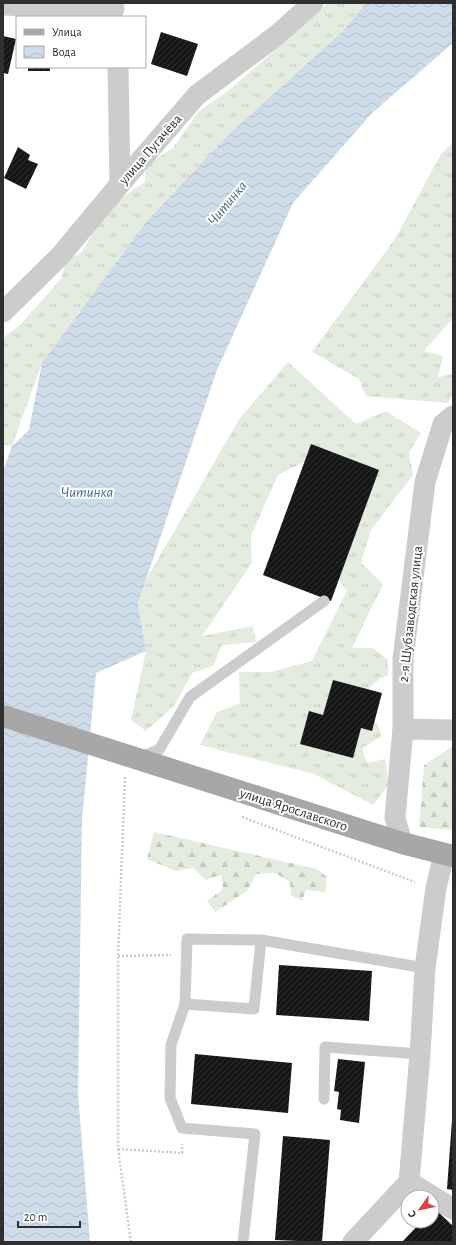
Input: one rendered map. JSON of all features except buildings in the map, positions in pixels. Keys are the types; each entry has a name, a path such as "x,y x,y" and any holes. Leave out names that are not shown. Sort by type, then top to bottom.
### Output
{"main road":[{"name":"улица Ярославского","path":"3,716 130,765 448,855"}],"street":[{"name":"улица Пугачёва","path":"3,312 60,256 197,95 277,35 313,3"},
{"path":"3,5 115,10"},
{"path":"118,68 120,184"},
{"name":"2-я Шубзаводская улица","path":"402,843 394,818 403,729 403,659 425,482 443,424 453,416"},
{"path":"403,729 453,730"},
{"path":"353,1242 409,1182 420,1054 424,968 436,888 448,855"},
{"path":"409,1182 453,1209"}],"lane":[{"path":"130,765 159,750 190,697 324,600"},
{"path":"243,1242 255,1134 182,1128 170,1098 171,1045 185,1004 187,939 261,940 424,968"},
{"path":"185,1004 254,1009 261,940"},
{"path":"324,1099 325,1047 420,1054"}],"path":[{"path":"130,765 118,956 118,1149 131,1242"},
{"path":"235,814 411,881 436,888"},
{"path":"118,956 186,954"},
{"path":"118,1149 182,1153 182,1128"}],"green space":[{"path":"328,3 366,3 343,31 229,134 146,222 42,363 12,446 3,445 3,338 21,324 61,279 66,261 82,252 109,206 145,182 146,165 173,148 198,112 233,87"},
{"path":"453,142 453,318 424,351 443,356 438,377 453,374 453,393 448,403 366,396 359,379 312,352 395,239 441,154"},
{"path":"288,362 356,424 386,411 421,433 409,453 413,475 371,530 361,563 383,584 352,648 373,648 388,660 388,675 369,687 363,698 361,711 361,720 377,723 382,736 362,748 367,763 385,759 389,784 373,805 314,774 200,745 217,712 240,703 239,672 271,672 312,661 347,591 333,572 323,453 278,475 251,536 252,563 202,636 253,626 256,642 222,645 213,666 192,673 174,706 146,731 131,720 146,651 137,595 240,418"},
{"path":"453,746 453,830 419,827 424,765"},
{"path":"154,832 317,869 327,877 325,892 306,890 302,901 291,895 290,882 275,873 256,874 247,891 215,912 207,901 223,889 221,875 205,880 194,868 175,871 147,859"}],"water":[{"name":"Читинка","path":"366,3 453,3 453,43 372,113 293,203 217,370 138,603 146,651 96,673 82,820 78,1094 90,1242 3,1242 3,471 12,446 29,430 42,363 146,222 229,134 343,31"}]}
